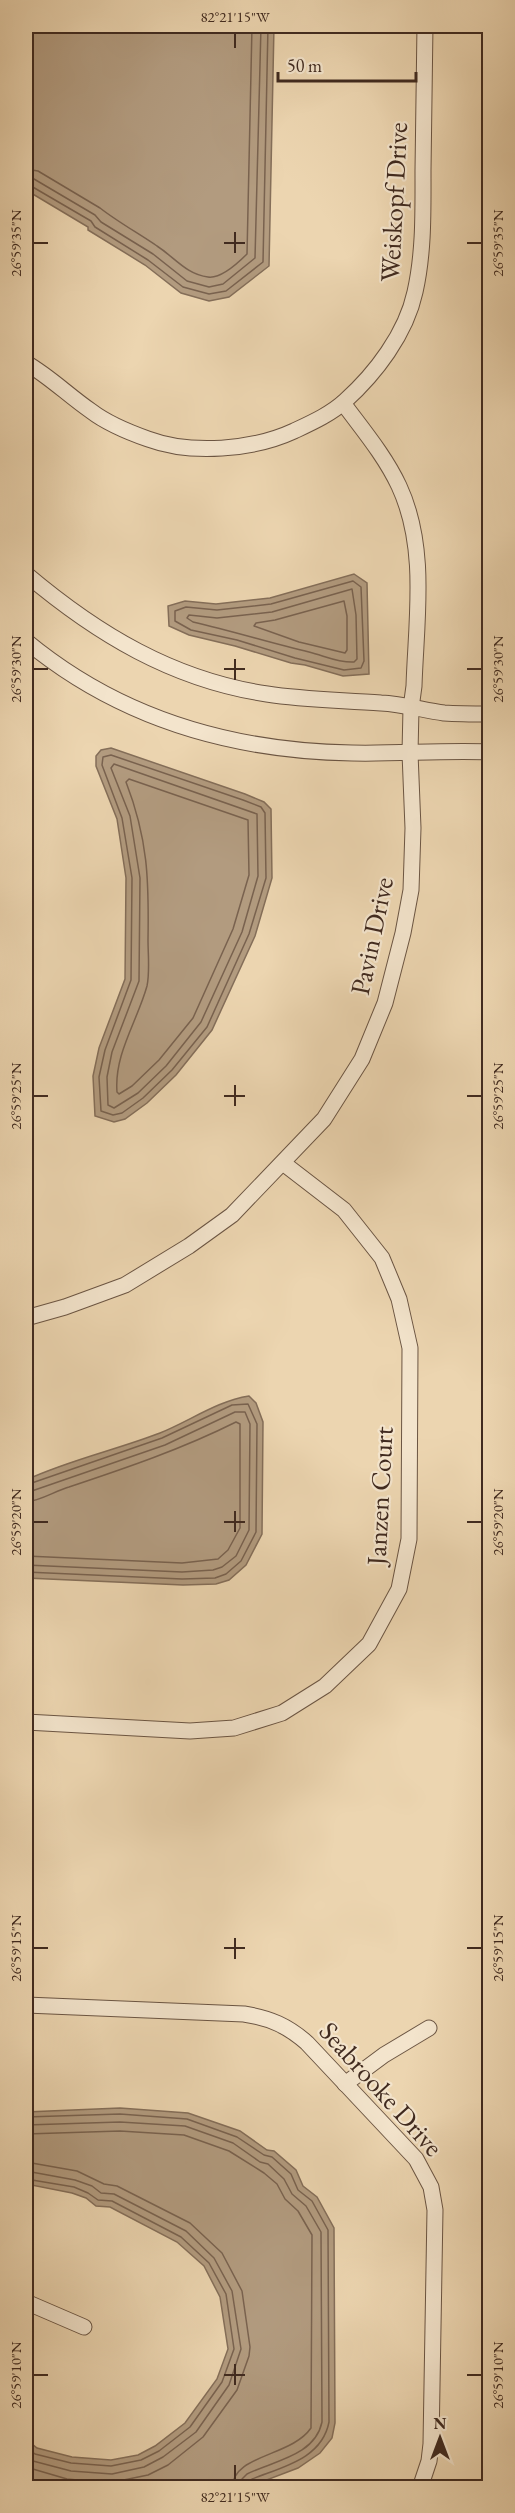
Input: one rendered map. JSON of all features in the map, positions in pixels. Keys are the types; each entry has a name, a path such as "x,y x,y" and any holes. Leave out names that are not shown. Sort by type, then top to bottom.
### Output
{"street":[{"name":"Weiskopf Drive","path":"26,363 92,412 121,429 151,440 181,446 214,448 251,445 279,437 312,422 343,403 368,378 390,350 415,295 422,234 424,26"},
{"name":"Pavin Drive","path":"26,1318 66,1307 125,1285 189,1246 232,1215 324,1119 362,1059 385,1004 404,933 411,891 413,828 410,753 417,549 406,503 387,464 343,403"},
{"path":"26,574 86,622 142,654 173,669 205,680 265,694 384,703 446,713 489,714"},
{"path":"26,641 56,665 90,687 137,711 193,731 269,747 313,752 410,753 441,750 489,752"},
{"name":"Janzen Court","path":"26,1722 190,1731 234,1728 282,1713 325,1686 369,1644 399,1589 409,1539 410,1348 399,1299 382,1258 344,1210 283,1163"},
{"name":"Seabrooke Drive","path":"26,2005 260,2016 276,2021 299,2036 416,2159 425,2173 434,2200 432,2435 429,2461 420,2487"},
{"path":"345,2084 384,2055 429,2028"},
{"path":"26,2302 84,2327"}],"water":[{"path":"26,26 274,26 269,266 229,297 209,301 181,293 145,265 88,230 88,227 26,190"},
{"path":"354,574 367,583 369,674 343,676 189,635 169,626 168,606 185,601 216,604 270,598"},
{"path":"111,748 264,802 271,809 272,878 255,936 212,1030 176,1075 147,1103 125,1119 114,1122 95,1116 93,1076 99,1048 125,979 126,878 117,819 96,766 96,756 101,750"},
{"path":"249,1396 256,1403 263,1422 262,1534 246,1565 229,1580 216,1584 183,1585 26,1578 26,1480 160,1433 226,1402"},
{"path":"120,2108 188,2113 240,2131 267,2150 274,2151 296,2170 303,2186 317,2197 334,2228 335,2423 332,2438 320,2453 298,2468 248,2487 26,2487 26,2439 37,2448 72,2457 111,2460 138,2455 155,2446 185,2423 217,2379 228,2349 220,2297 204,2266 177,2242 110,2207 96,2206 86,2198 72,2193 26,2184 26,2112"}]}
